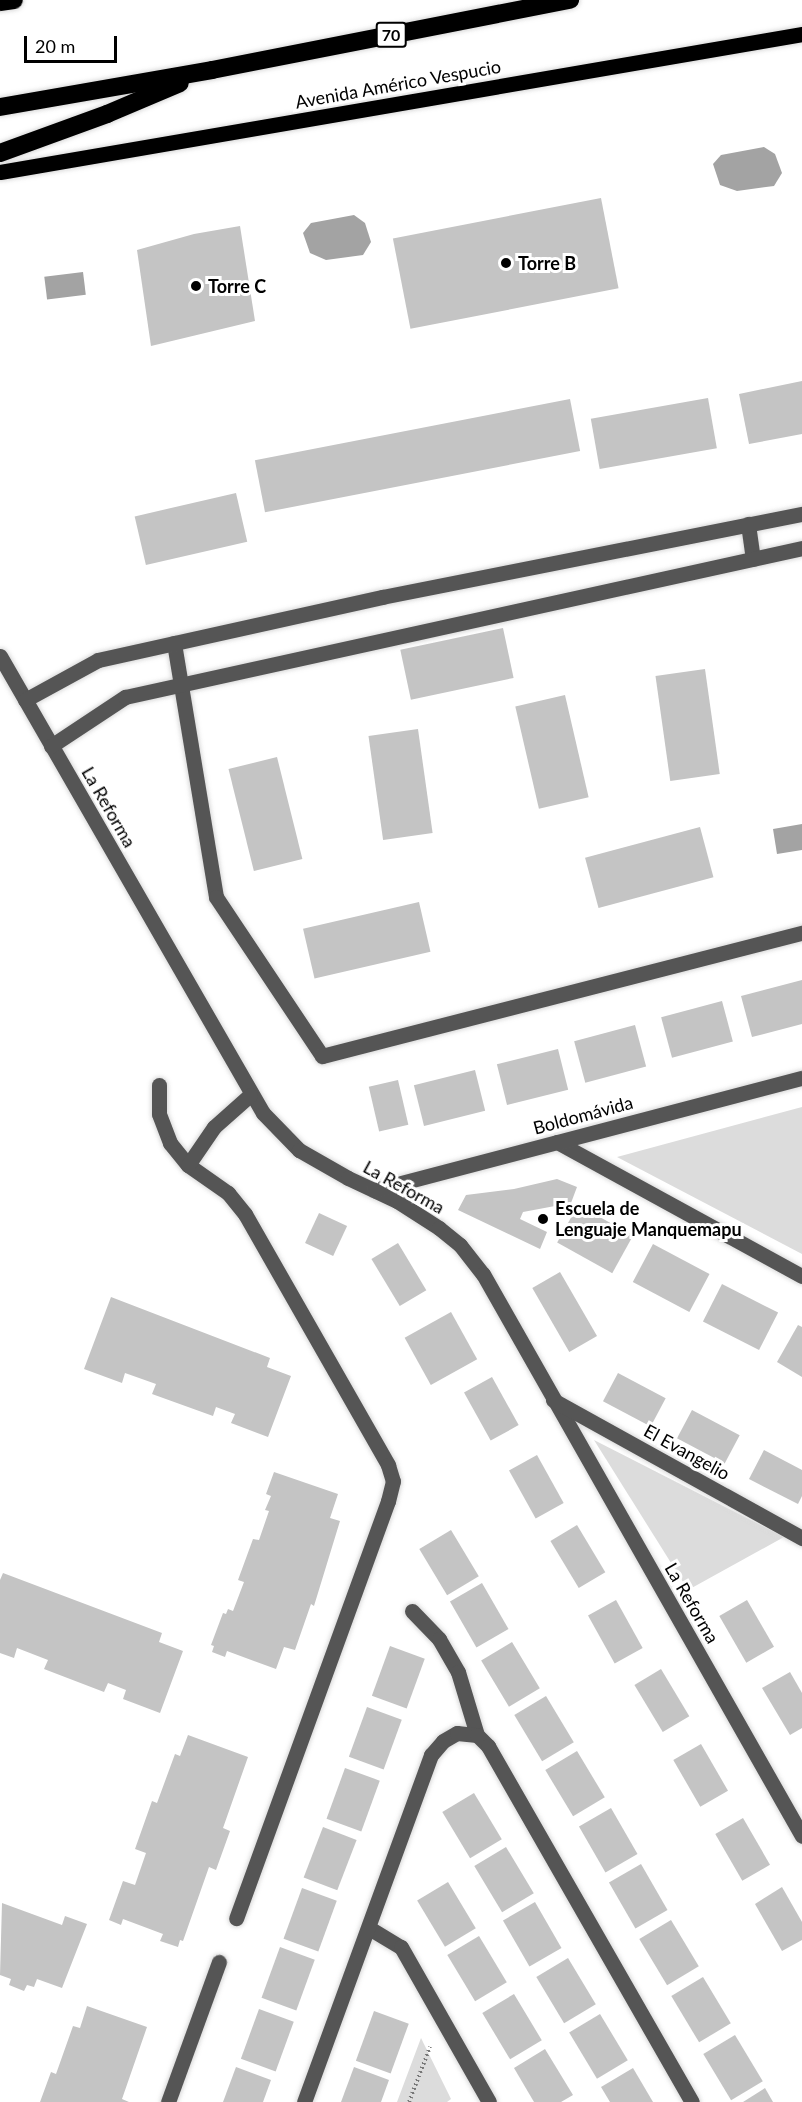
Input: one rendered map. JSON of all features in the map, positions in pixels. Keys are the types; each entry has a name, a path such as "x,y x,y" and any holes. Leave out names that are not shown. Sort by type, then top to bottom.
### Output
{"highway":[{"path":"0,2 14,0"},
{"name":"70","path":"0,107 212,70 570,0"},
{"path":"0,153 107,114 212,70"}],"main road":[{"name":"Avenida Américo Vespucio","path":"0,172 802,34"}],"street":[{"path":"25,700 98,660 382,597 802,513"},
{"path":"748,524 753,559"},
{"path":"51,746 125,697 802,548"},
{"path":"174,643 216,897 322,1056 802,933"},
{"name":"La Reforma","path":"0,656 250,1095 277,1130 299,1150 397,1201 439,1228 472,1259 802,1836"},
{"name":"Boldomávida","path":"374,1190 802,1078"},
{"path":"159,1085 159,1114 170,1143 188,1165 223,1188 245,1214 388,1465 393,1481 388,1501 236,1918"},
{"path":"188,1165 214,1127 250,1095"},
{"path":"557,1142 802,1276"},
{"name":"El Evangelio","path":"553,1400 802,1538"},
{"path":"412,1611 439,1639 458,1672 477,1735 488,1746 692,2102"},
{"path":"304,2102 430,1755 443,1741 457,1733 477,1735"},
{"path":"369,1928 400,1947 489,2102"},
{"path":"168,2102 219,1962"}],"path":[{"path":"409,2102 441,2018"}],"shaded area":[{"path":"764,147 775,154 782,173 774,186 737,191 720,185 713,164 721,155"},
{"path":"354,215 365,223 371,242 363,255 326,260 310,253 303,233 311,223"},
{"path":"83,272 86,295 47,300 44,277"},
{"path":"802,824 802,850 777,854 773,829"},
{"path":"802,1107 802,1254 617,1157"},
{"path":"594,1440 784,1537 688,1590"},
{"path":"421,2038 451,2099 447,2102 397,2102"}],"building":[{"name":"Torre B","path":"601,198 619,288 410,329 393,238"},
{"name":"Torre C","path":"240,226 255,321 151,346 137,250 194,234"},
{"path":"802,381 802,434 749,444 739,394"},
{"path":"708,398 717,448 600,469 591,419"},
{"path":"570,399 580,451 265,512 255,460"},
{"path":"236,493 247,542 146,565 135,516"},
{"path":"503,628 514,678 411,700 400,650"},
{"path":"705,669 720,774 670,781 655,676"},
{"path":"565,695 589,797 539,809 515,706"},
{"path":"418,729 433,833 383,840 368,736"},
{"path":"277,757 302,859 254,871 228,769"},
{"path":"700,827 713,877 599,908 585,858"},
{"path":"419,902 430,952 315,978 303,929"},
{"path":"802,980 802,1024 752,1037 741,996"},
{"path":"722,1001 733,1042 672,1058 661,1017"},
{"path":"635,1025 646,1067 585,1083 574,1041"},
{"path":"558,1049 568,1090 507,1105 497,1064"},
{"path":"475,1070 485,1111 424,1126 414,1085"},
{"path":"398,1080 408,1125 379,1132 369,1087"},
{"path":"557,1179 577,1187 571,1203 523,1212 520,1219 547,1232 540,1249 458,1210 466,1195 514,1189"},
{"path":"578,1205 633,1236 612,1273 557,1243"},
{"path":"319,1213 347,1226 333,1256 305,1243"},
{"path":"398,1243 426,1290 400,1306 371,1259"},
{"path":"653,1244 710,1274 689,1312 633,1282"},
{"path":"560,1272 597,1336 569,1352 532,1288"},
{"path":"722,1284 778,1313 759,1350 703,1321"},
{"path":"111,1297 270,1358 267,1367 291,1376 268,1437 231,1423 235,1414 216,1407 213,1416 152,1394 156,1384 125,1373 122,1383 84,1369"},
{"path":"451,1312 477,1359 431,1385 405,1338"},
{"path":"798,1325 802,1327 802,1377 777,1362"},
{"path":"618,1373 666,1398 651,1427 603,1401"},
{"path":"492,1377 519,1425 491,1441 464,1393"},
{"path":"692,1410 740,1435 725,1464 677,1438"},
{"path":"764,1450 802,1470 802,1496 798,1504 749,1479"},
{"path":"537,1455 564,1503 536,1519 509,1471"},
{"path":"274,1472 338,1494 330,1518 340,1521 314,1606 311,1604 295,1650 284,1647 276,1669 227,1651 225,1657 212,1652 214,1646 211,1645 223,1613 226,1614 228,1609 233,1611 244,1582 238,1580 253,1539 259,1540 269,1511 265,1510 271,1496 266,1494"},
{"path":"577,1525 605,1572 579,1588 550,1541"},
{"path":"451,1530 479,1576 447,1595 419,1549"},
{"path":"3,1573 162,1633 159,1642 183,1651 160,1713 123,1699 126,1690 108,1683 104,1692 44,1669 48,1660 17,1648 14,1658 0,1653 0,1580"},
{"path":"482,1583 508,1629 476,1647 450,1602"},
{"path":"616,1600 643,1648 615,1664 588,1616"},
{"path":"747,1600 774,1647 746,1663 719,1616"},
{"path":"512,1642 540,1688 509,1707 481,1661"},
{"path":"390,1646 425,1659 407,1708 372,1696"},
{"path":"661,1669 689,1716 663,1732 634,1685"},
{"path":"790,1672 802,1693 802,1728 790,1735 762,1688"},
{"path":"546,1696 574,1742 542,1761 514,1715"},
{"path":"367,1707 402,1720 384,1769 349,1757"},
{"path":"188,1735 248,1757 223,1828 230,1831 216,1870 209,1867 183,1941 180,1940 178,1947 160,1941 163,1934 123,1919 121,1925 109,1920 123,1881 135,1885 146,1853 135,1849 152,1801 157,1803 175,1754 180,1756"},
{"path":"701,1744 728,1791 700,1807 673,1760"},
{"path":"577,1751 605,1797 573,1816 545,1770"},
{"path":"345,1768 380,1781 361,1831 327,1819"},
{"path":"474,1793 502,1839 470,1858 442,1812"},
{"path":"611,1808 638,1854 605,1872 579,1826"},
{"path":"743,1818 770,1865 742,1881 715,1834"},
{"path":"323,1827 357,1840 337,1890 304,1877"},
{"path":"506,1847 534,1893 502,1912 474,1866"},
{"path":"641,1864 668,1910 635,1928 609,1883"},
{"path":"448,1882 476,1928 445,1947 417,1901"},
{"path":"782,1887 802,1922 802,1940 782,1951 755,1904"},
{"path":"302,1888 337,1901 318,1951 284,1939"},
{"path":"535,1902 562,1948 529,1966 503,1920"},
{"path":"2,1903 62,1925 65,1916 87,1924 62,1988 37,1979 34,1987 27,1985 24,1991 9,1985 11,1979 0,1975"},
{"path":"671,1920 699,1966 667,1985 639,1939"},
{"path":"479,1936 507,1982 475,2001 447,1955"},
{"path":"280,1947 315,1960 296,2010 262,1998"},
{"path":"568,1958 596,2004 564,2023 536,1977"},
{"path":"703,1977 731,2023 699,2042 671,1996"},
{"path":"514,1994 542,2040 510,2059 482,2013"},
{"path":"87,2006 147,2027 122,2099 129,2102 40,2102 51,2072 56,2074 73,2026 80,2028"},
{"path":"259,2009 294,2022 276,2071 241,2059"},
{"path":"374,2011 409,2024 391,2073 356,2061"},
{"path":"600,2014 628,2060 597,2079 569,2033"},
{"path":"735,2035 763,2081 731,2100 703,2054"},
{"path":"545,2049 573,2095 561,2102 534,2102 514,2068"},
{"path":"236,2067 271,2080 263,2102 223,2102"},
{"path":"354,2067 389,2080 381,2102 341,2102"},
{"path":"633,2068 653,2102 610,2102 601,2087"},
{"path":"765,2088 773,2102 743,2102"}],"place":[{"name":"Torre B","path":"506,263"},
{"name":"Torre C","path":"196,286"},
{"name":"Escuela de Lenguaje Manquemapu","path":"543,1219"}]}
